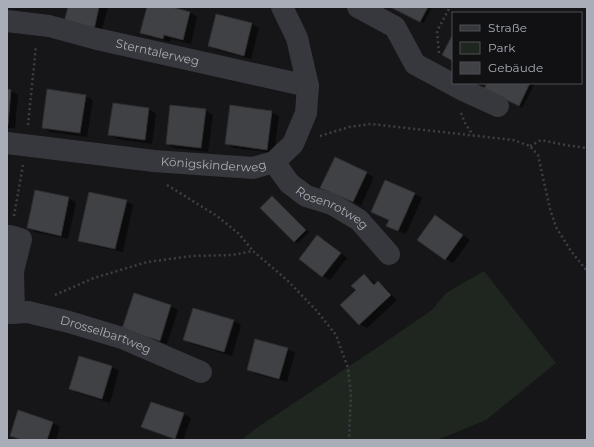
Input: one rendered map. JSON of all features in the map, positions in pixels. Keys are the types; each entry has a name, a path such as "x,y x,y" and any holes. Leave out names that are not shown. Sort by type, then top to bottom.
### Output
{"street":[{"name":"Königskinderweg","path":"7,143 154,160 253,168 274,162 293,144 306,114 308,86 297,38 282,7"},
{"path":"358,7 395,27 415,64 465,91 498,106"},
{"name":"Sterntalerweg","path":"7,21 49,26 97,39 308,86"},
{"name":"Rosenrotweg","path":"274,162 289,183 306,196 332,204 359,220 389,254"},
{"path":"9,236 21,239 13,271 10,313"},
{"name":"Drosselbartweg","path":"10,313 28,312 69,322 122,338 201,372"}],"path":[{"path":"437,32 450,7"},
{"path":"28,131 34,62"},
{"path":"293,144 349,127 372,124 513,140 530,146 538,155 550,209 556,227 571,251 587,272"},
{"path":"530,146 541,140 587,148"},
{"path":"154,160 156,175 164,183 217,216 239,234 253,251 287,280 316,310 336,336 348,368 352,394 349,440"},
{"path":"9,236 21,176"},
{"path":"54,295 94,278 147,262 192,256 232,254 253,251"}],"green space":[{"path":"484,271 556,363 486,420 437,440 241,440 432,310 446,293"}],"building":[{"path":"68,7 99,7 94,30 64,22"},
{"path":"147,7 172,7 190,12 183,40 164,35 163,39 140,33"},
{"path":"390,7 428,7 420,22"},
{"path":"216,14 252,23 244,56 208,46"},
{"path":"452,36 452,60 442,55"},
{"path":"486,84 530,84 519,106 484,89"},
{"path":"7,89 11,90 8,125 7,125"},
{"path":"47,89 86,95 80,133 42,128"},
{"path":"113,103 149,108 145,140 108,135"},
{"path":"170,105 206,109 201,148 166,144"},
{"path":"230,105 272,111 267,150 225,144"},
{"path":"335,157 367,172 353,202 320,188"},
{"path":"385,180 415,193 398,231 386,226 389,220 371,212"},
{"path":"35,190 69,197 61,236 27,228"},
{"path":"89,192 127,200 115,249 78,241"},
{"path":"272,196 306,230 294,242 260,208"},
{"path":"435,215 463,235 445,260 417,240"},
{"path":"317,235 341,253 322,277 299,259"},
{"path":"364,274 374,285 378,281 391,295 359,325 340,305 356,290 351,286"},
{"path":"134,293 171,305 160,341 122,329"},
{"path":"193,308 234,320 224,352 183,340"},
{"path":"255,339 288,348 279,379 247,370"},
{"path":"79,356 112,366 102,399 69,389"},
{"path":"151,402 184,413 175,439 141,427"},
{"path":"18,410 53,422 47,440 23,440 10,436"}]}
